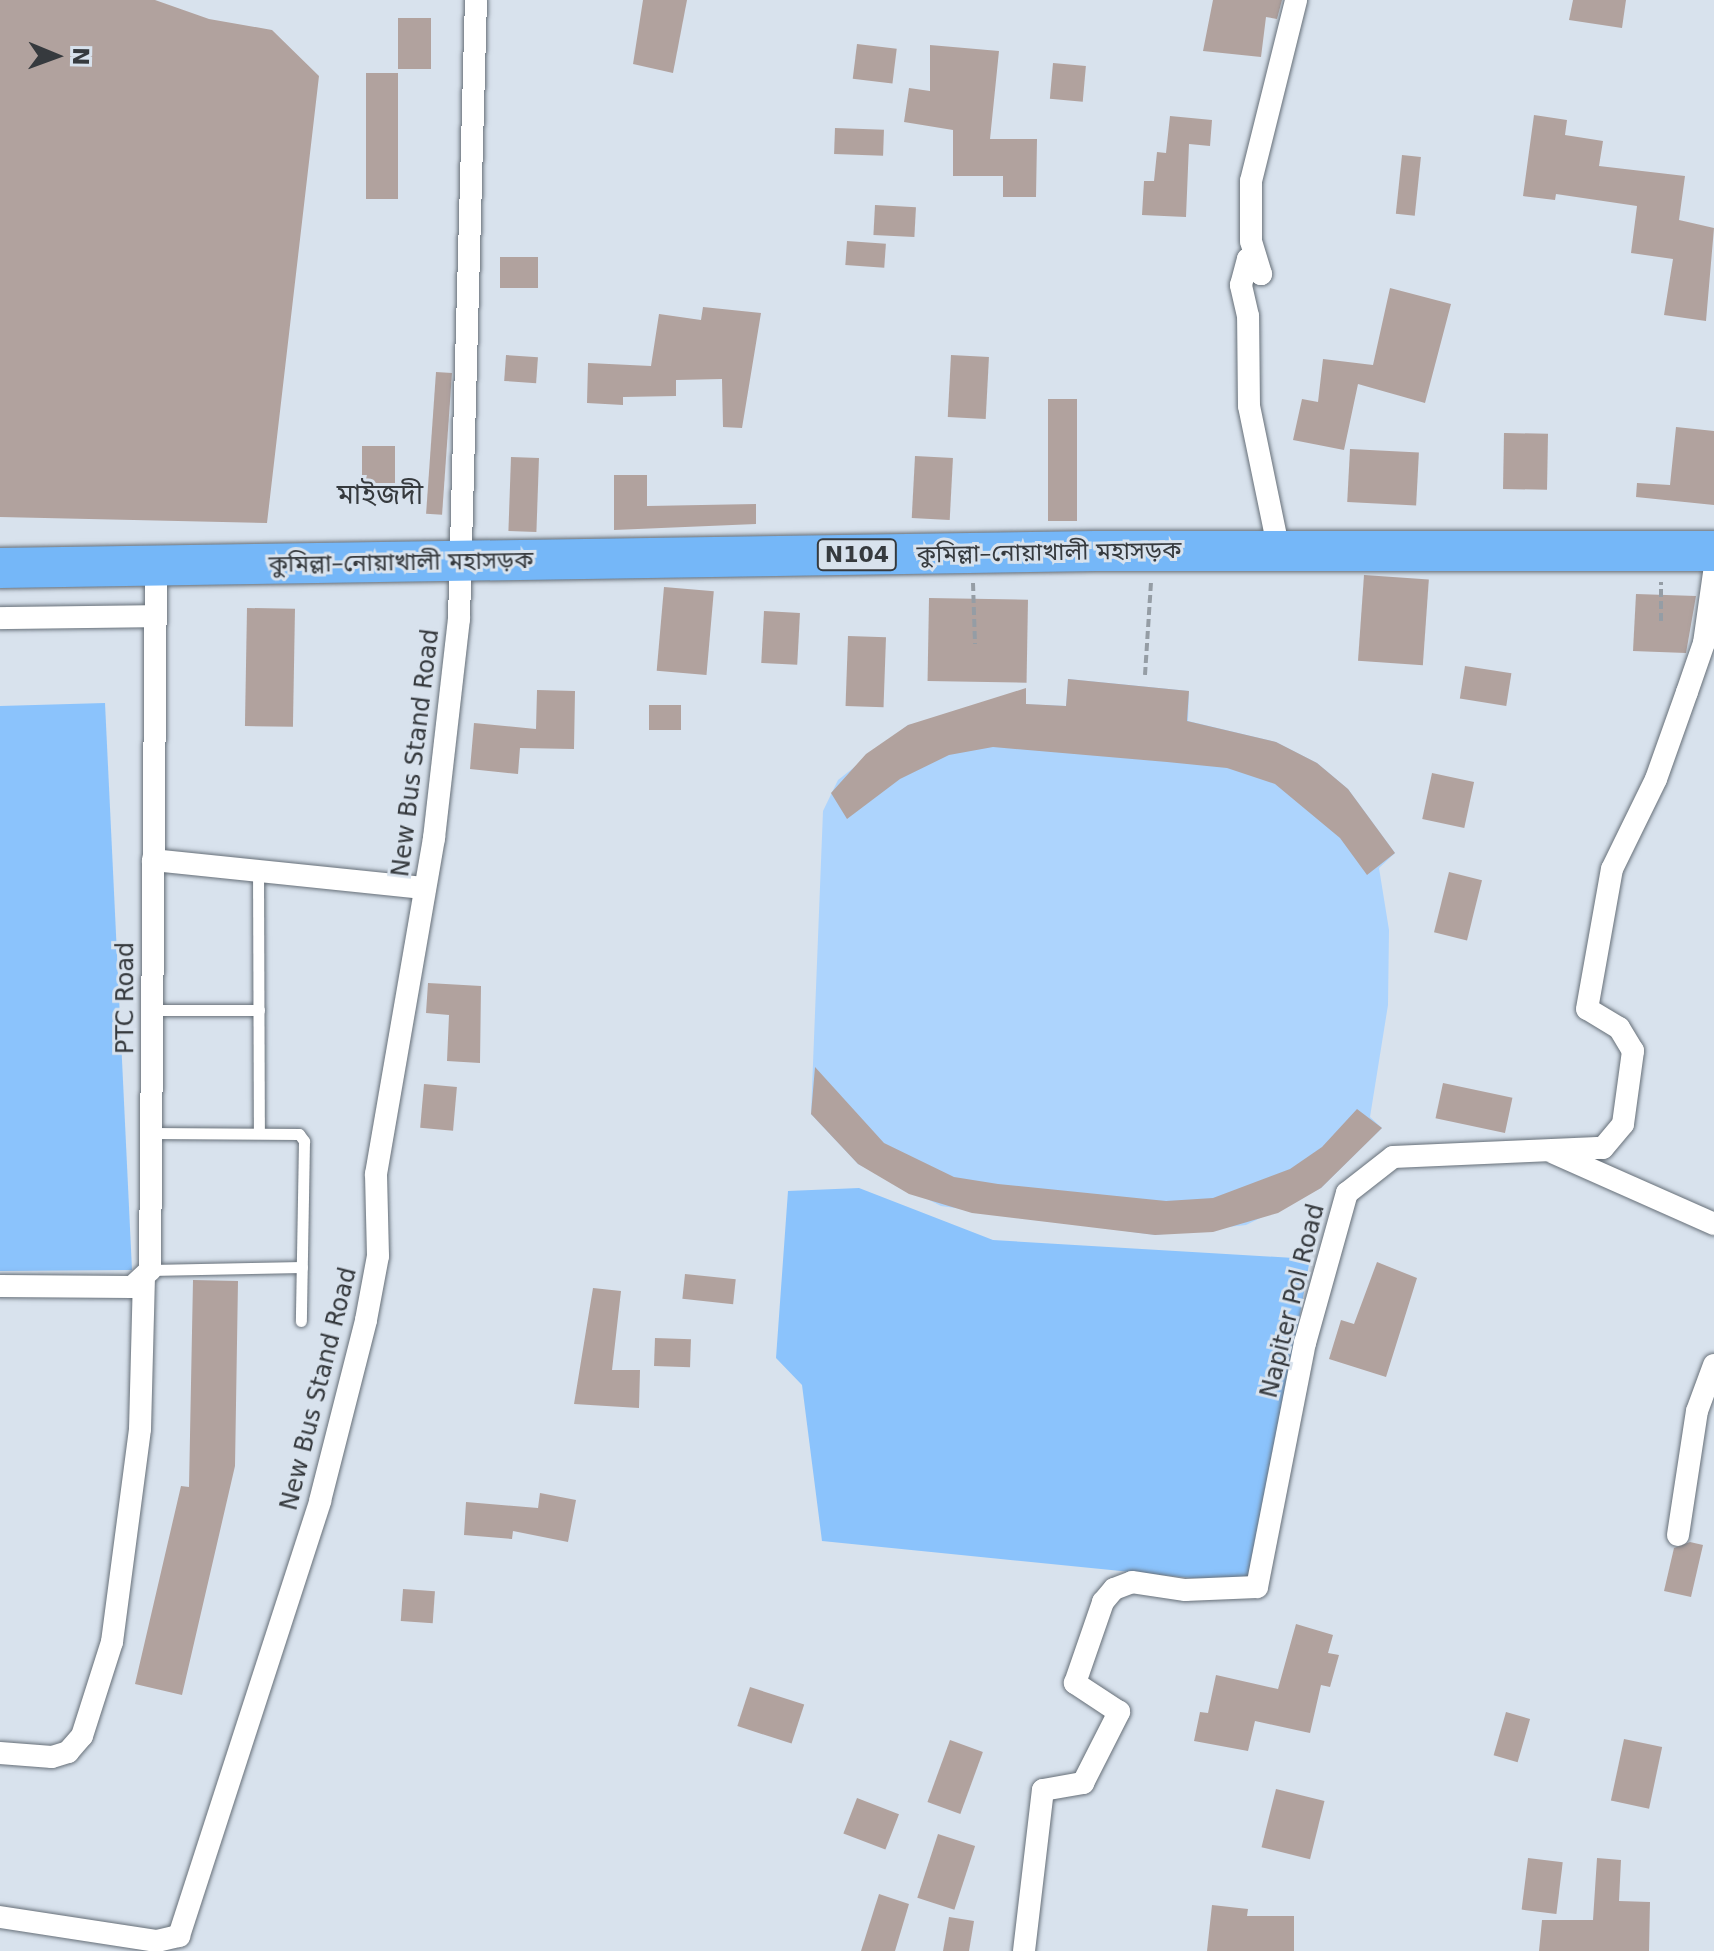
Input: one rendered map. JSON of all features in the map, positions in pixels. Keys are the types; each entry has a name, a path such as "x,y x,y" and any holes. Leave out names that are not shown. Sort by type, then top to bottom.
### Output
{"highway":[{"name":"কুমিল্লা–নোয়াখালী মহাসড়ক","path":"0,568 1153,551 1714,551"}],"street":[{"name":"New Bus Stand Road","path":"0,1917 157,1941 179,1936 188,1922 320,1501 366,1320 378,1256 376,1174 425,888 462,561 476,0"},
{"path":"1279,551 1249,406 1251,358 1241,285 1248,259 1261,274 1251,241 1251,181 1296,0"},
{"name":"PTC Road","path":"0,1753 52,1757 68,1752 82,1736 112,1642 140,1429 147,1276 156,568"},
{"name":"Napiter Pol Road","path":"1024,1951 1043,1790 1083,1783 1119,1712 1075,1683 1103,1602 1114,1589 1132,1582 1185,1590 1257,1587 1305,1343 1347,1193 1393,1157 1603,1148 1623,1124 1633,1051 1619,1028 1587,1009 1612,869 1656,779 1704,643 1714,573"},
{"path":"0,618 156,616"},
{"path":"153,860 425,888"},
{"path":"1548,1150 1714,1224"},
{"path":"0,1286 132,1287 147,1276"},
{"path":"1678,1535 1697,1411 1714,1365"}],"lane":[{"path":"258,871 259,1132"},
{"path":"152,1010 259,1010"},
{"path":"151,1133 291,1132 304,1141 301,1321"},
{"path":"147,1276 302,1267"}],"path":[{"path":"1145,675 1153,551"},
{"path":"1661,551 1661,621"},
{"path":"972,553 975,644"}],"shaded area":[{"path":"1068,679 1189,691 1188,721 1276,742 1317,763 1348,789 1395,853 1379,868 1389,930 1388,1005 1370,1117 1382,1128 1321,1188 1246,1225 1155,1235 941,1206 858,1164 811,1114 823,811 838,780 908,725 1020,704 1066,706"},
{"path":"105,703 132,1270 0,1271 0,706"},
{"path":"859,1188 993,1240 1310,1259 1251,1584 822,1541 802,1385 776,1358 788,1191"}],"building":[{"path":"0,0 155,0 209,19 272,30 319,76 267,523 0,517"},
{"path":"643,0 687,0 673,73 633,64"},
{"path":"1213,0 1282,0 1277,19 1266,17 1261,57 1203,51"},
{"path":"1573,0 1626,0 1622,28 1569,20"},
{"path":"398,18 431,18 431,69 398,69"},
{"path":"857,44 897,49 892,84 853,79"},
{"path":"930,45 999,51 990,139 1037,139 1036,197 1003,197 1003,176 953,176 953,130 904,122 909,88 930,91"},
{"path":"1053,63 1086,66 1083,102 1050,99"},
{"path":"366,73 398,73 398,199 366,199"},
{"path":"1534,115 1567,120 1565,135 1603,141 1599,166 1685,176 1679,220 1714,228 1706,321 1664,315 1673,259 1631,253 1637,206 1556,194 1555,200 1523,196"},
{"path":"1170,116 1212,120 1210,146 1189,144 1186,217 1142,215 1144,181 1154,181 1157,152 1166,153"},
{"path":"835,128 884,130 883,156 834,154"},
{"path":"1402,155 1421,157 1415,216 1396,214"},
{"path":"875,205 916,207 914,237 873,235"},
{"path":"847,241 886,244 884,268 845,265"},
{"path":"500,257 538,257 538,288 500,288"},
{"path":"1390,288 1451,304 1425,403 1358,384 1344,450 1293,440 1302,399 1318,402 1323,359 1373,365"},
{"path":"703,307 761,313 742,428 723,427 722,379 676,380 676,396 623,397 623,405 587,403 588,363 651,366 659,314 701,320"},
{"path":"506,355 538,357 536,383 504,381"},
{"path":"951,355 989,357 986,419 948,417"},
{"path":"436,372 452,373 442,515 426,514"},
{"path":"1048,399 1077,399 1077,521 1048,521"},
{"path":"1676,427 1714,431 1714,505 1636,497 1637,483 1670,485"},
{"path":"1504,433 1548,434 1547,490 1503,489"},
{"path":"362,446 395,446 395,499 362,499"},
{"path":"1350,449 1419,453 1416,506 1347,502"},
{"path":"915,456 953,458 950,520 912,518"},
{"path":"511,457 539,458 536,532 508,531"},
{"path":"614,475 647,475 647,506 756,504 756,524 614,530"},
{"path":"1364,575 1429,580 1423,665 1358,661"},
{"path":"664,587 714,591 706,675 657,671"},
{"path":"1636,594 1696,596 1686,653 1633,651"},
{"path":"929,598 1028,600 1027,683 928,681"},
{"path":"247,608 295,609 293,727 245,726"},
{"path":"764,611 800,613 797,665 761,663"},
{"path":"848,636 886,637 884,707 846,706"},
{"path":"1465,666 1511,673 1506,706 1460,699"},
{"path":"1068,679 1189,691 1187,721 1276,742 1317,763 1348,789 1395,853 1367,875 1340,838 1275,784 1227,768 993,747 949,755 900,779 847,819 831,793 866,754 908,725 1026,688 1026,704 1066,706"},
{"path":"537,690 575,691 574,749 520,748 518,774 470,769 474,723 536,729"},
{"path":"649,705 681,705 681,730 649,730"},
{"path":"1432,773 1474,782 1464,828 1422,819"},
{"path":"1449,872 1482,880 1467,940 1434,932"},
{"path":"428,983 481,986 480,1063 447,1061 449,1015 426,1013"},
{"path":"815,1067 884,1143 954,1177 998,1184 1166,1201 1213,1198 1290,1169 1322,1147 1357,1109 1382,1128 1321,1188 1278,1213 1213,1232 1155,1235 972,1213 909,1194 858,1164 811,1114"},
{"path":"1443,1083 1512,1098 1505,1133 1436,1118"},
{"path":"424,1084 457,1087 453,1131 420,1128"},
{"path":"1377,1262 1417,1278 1386,1377 1329,1359 1341,1320 1354,1324"},
{"path":"685,1274 736,1279 733,1304 682,1299"},
{"path":"193,1280 238,1281 235,1466 182,1695 135,1684 181,1486 189,1487"},
{"path":"593,1288 621,1291 612,1370 640,1370 639,1408 574,1404"},
{"path":"655,1338 691,1339 690,1367 654,1366"},
{"path":"540,1493 576,1500 568,1542 513,1531 512,1539 464,1535 466,1502 538,1508"},
{"path":"1690,1542 1703,1545 1691,1597 1664,1591 1674,1548"},
{"path":"403,1589 435,1591 433,1623 401,1621"},
{"path":"1296,1624 1333,1635 1328,1653 1339,1655 1330,1687 1321,1685 1310,1733 1255,1721 1248,1751 1194,1741 1200,1712 1208,1713 1216,1675 1278,1689"},
{"path":"750,1687 804,1705 792,1744 737,1726"},
{"path":"1506,1712 1530,1719 1518,1762 1494,1755"},
{"path":"1624,1739 1662,1747 1649,1809 1611,1801"},
{"path":"950,1740 983,1752 960,1814 927,1802"},
{"path":"1276,1789 1325,1801 1310,1859 1261,1847"},
{"path":"857,1798 899,1814 885,1850 843,1833"},
{"path":"938,1834 975,1846 954,1910 917,1898"},
{"path":"1528,1858 1563,1862 1556,1914 1522,1910"},
{"path":"1597,1858 1621,1860 1619,1901 1650,1902 1649,1951 1539,1951 1542,1920 1593,1920"},
{"path":"879,1894 909,1904 895,1951 861,1951"},
{"path":"1212,1905 1248,1909 1247,1916 1294,1916 1294,1951 1207,1951"},
{"path":"949,1917 974,1921 969,1951 943,1951"}],"district":[{"name":"মাইজদী","path":"380,495"}]}
